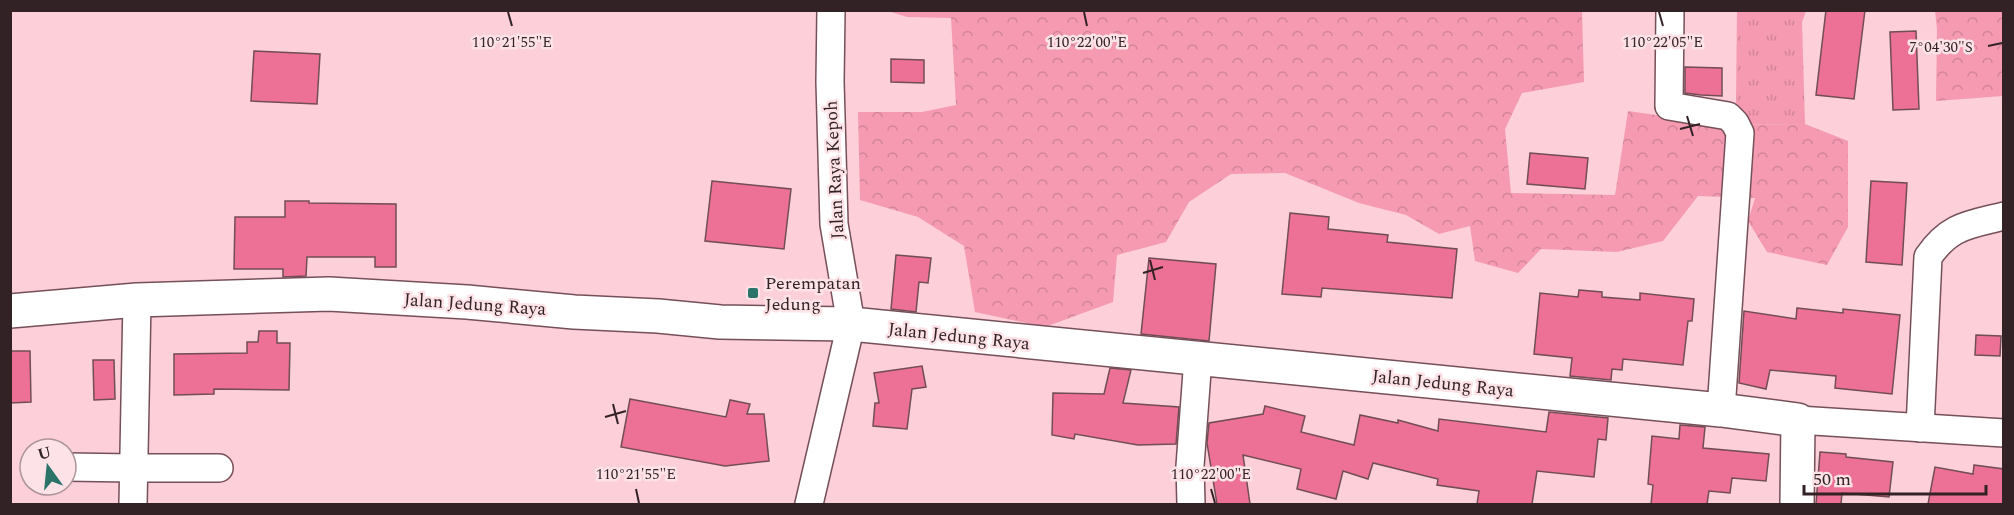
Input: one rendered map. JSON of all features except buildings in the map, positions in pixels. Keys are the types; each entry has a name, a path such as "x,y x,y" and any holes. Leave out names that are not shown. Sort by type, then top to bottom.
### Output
{"street":[{"name":"Jalan Raya Kepoh","path":"809,504 851,324 834,224 830,82 831,10"},
{"path":"1670,10 1669,106 1728,116 1740,133 1721,410"},
{"path":"1920,428 1929,257 1945,235 1958,228 2004,216"},
{"name":"Jalan Jedung Raya","path":"10,311 137,300 329,294 467,302 720,322 851,324 1721,410 1798,420 2004,433"},
{"path":"133,504 137,300"},
{"path":"1191,504 1190,466 1198,358"},
{"path":"1797,504 1798,420"},
{"path":"78,466 219,468"}],"green space":[{"path":"888,11 1582,11 1584,82 1522,93 1505,129 1511,193 1615,195 1628,111 1727,125 1805,124 1848,141 1848,227 1827,265 1767,252 1748,221 1755,198 1698,196 1663,241 1617,252 1541,249 1518,273 1475,261 1470,226 1439,234 1406,215 1359,203 1285,173 1231,174 1189,202 1166,242 1117,255 1113,302 1045,327 975,312 964,246 918,217 860,200 858,112 922,112 956,105 951,18 907,17"},
{"path":"1737,11 1806,11 1802,22 1805,124 1727,125 1736,103"},
{"path":"1935,11 2003,11 2003,96 1936,101"}],"place":[{"name":"Perempatan Jedung","path":"753,293"}]}
